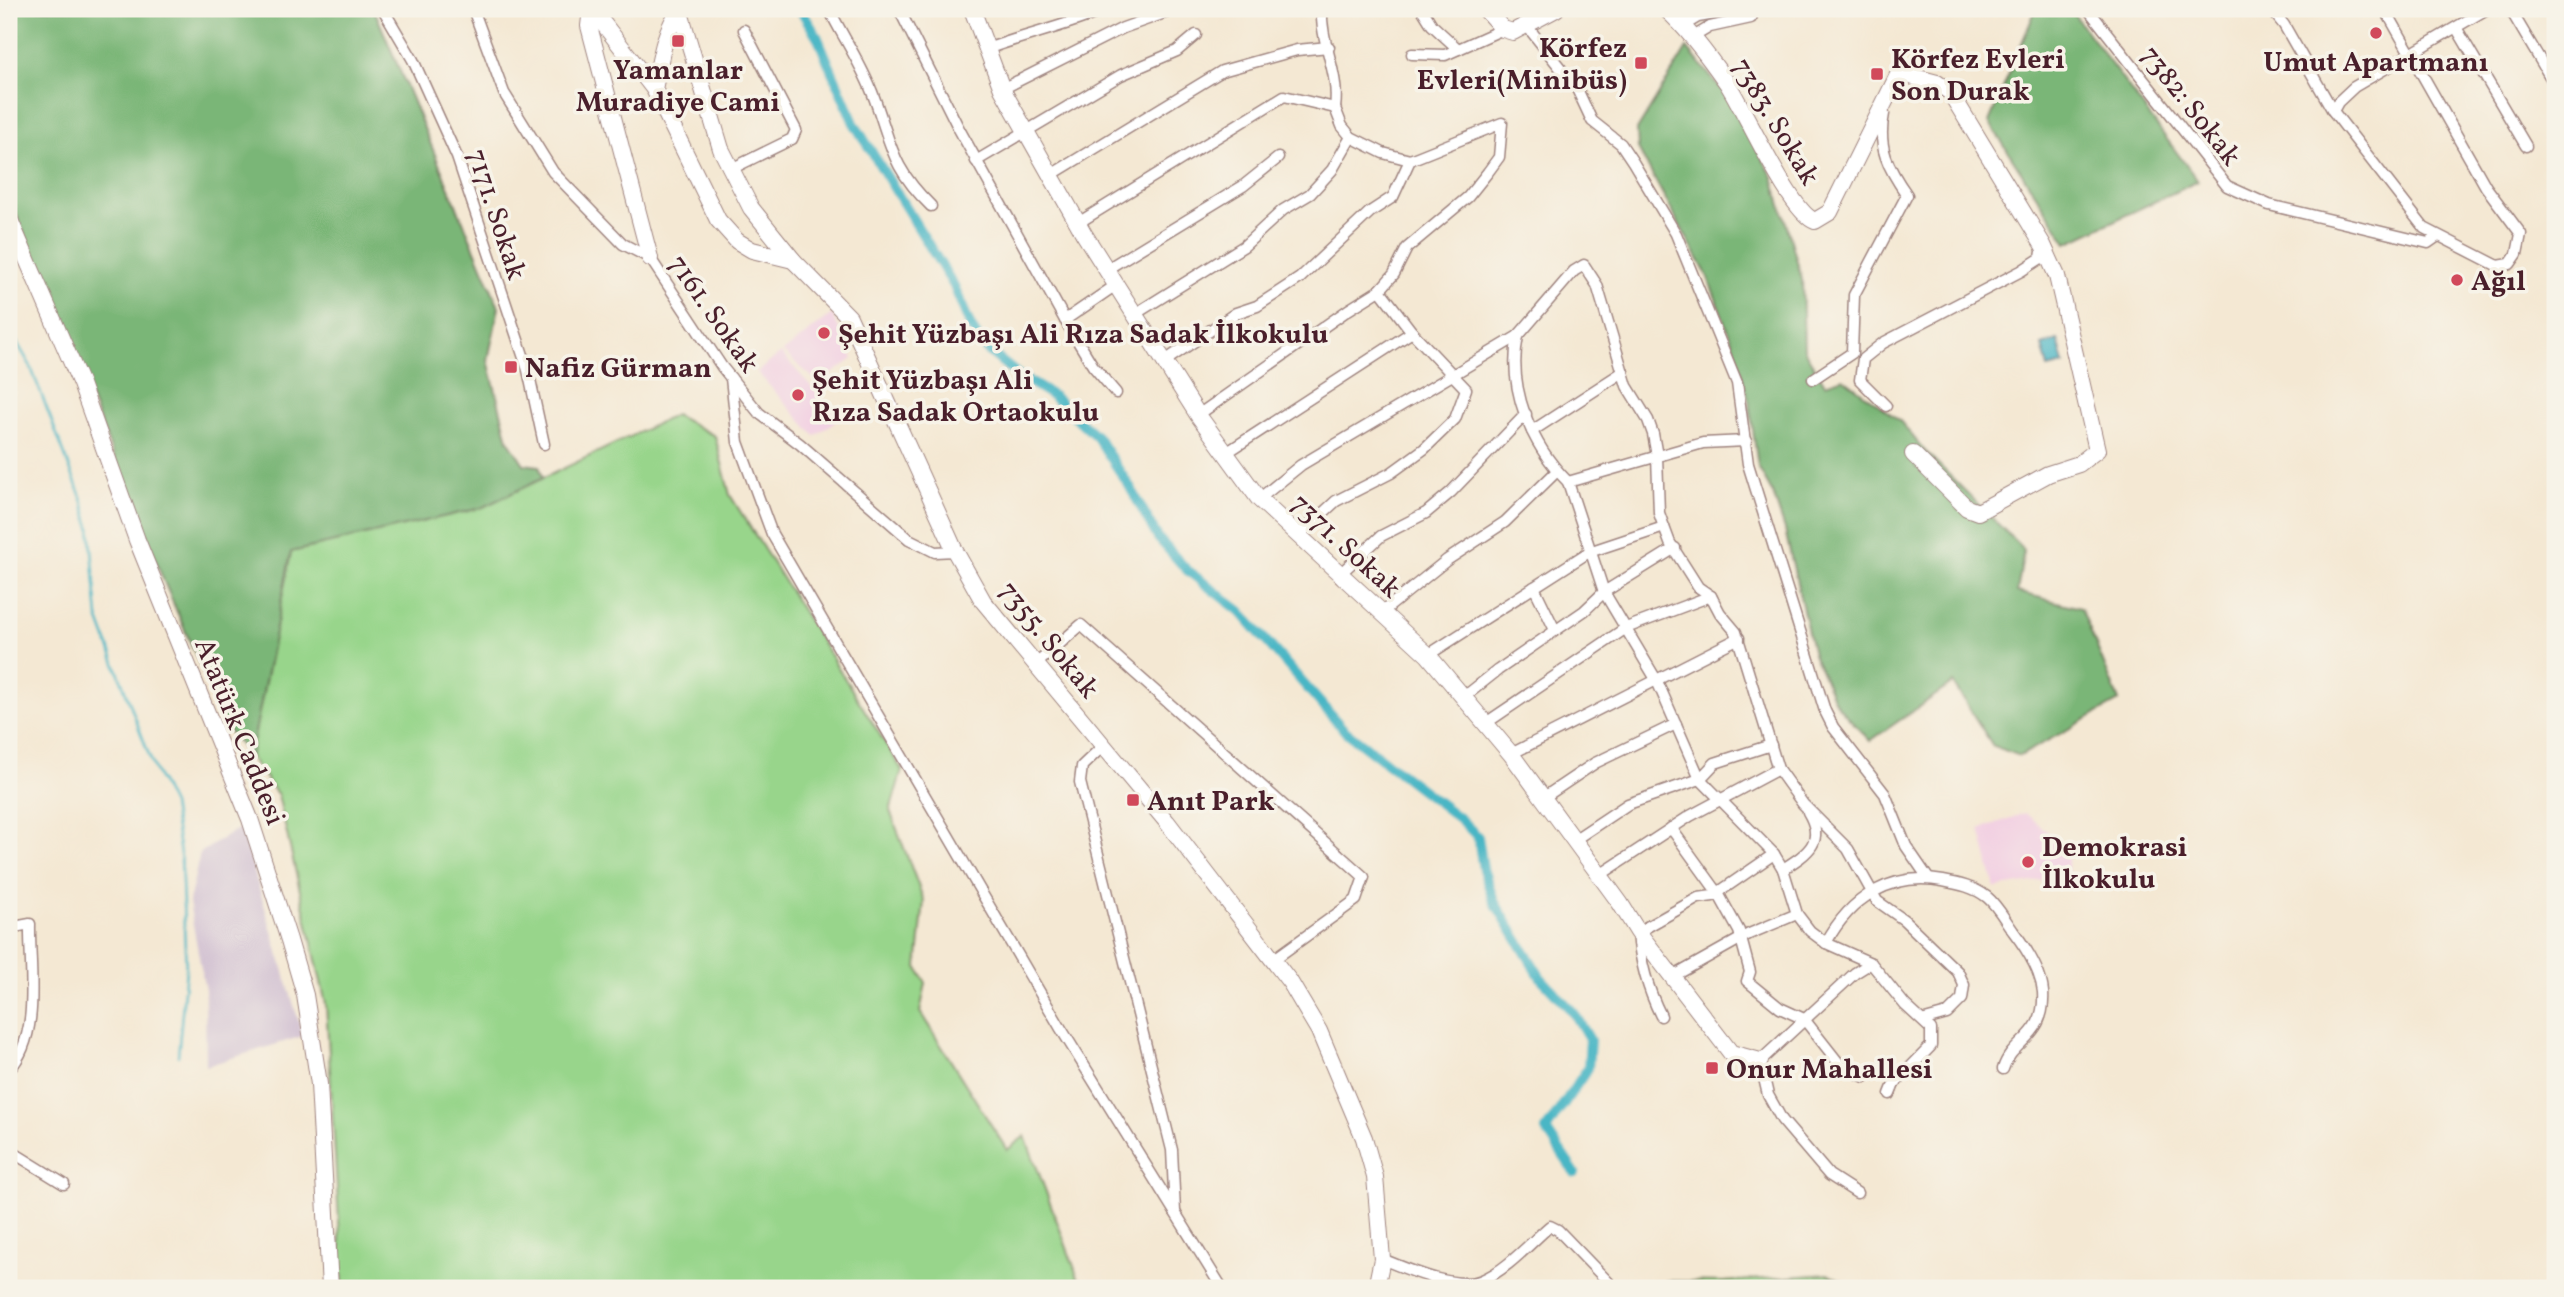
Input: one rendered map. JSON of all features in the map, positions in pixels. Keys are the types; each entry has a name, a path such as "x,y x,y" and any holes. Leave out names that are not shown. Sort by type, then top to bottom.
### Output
{"street":[{"name":"7171. Sokak","path":"383,9 413,60 457,157 528,370 544,444"},
{"name":"7161. Sokak","path":"474,9 504,93 553,172 623,244 650,258 730,378 759,413 800,444 909,540 934,552 955,551"},
{"path":"592,9 589,26 650,258"},
{"path":"592,9 654,89 718,220 737,241 752,250 793,260"},
{"path":"829,9 872,91 893,159 911,187 931,206"},
{"path":"899,9 976,161 1065,320 1093,366 1116,393"},
{"name":"7371. Sokak","path":"974,9 1002,89 1051,175 1198,415 1259,499 1428,654 1511,754 1600,875 1638,932 1731,1053 1760,1061"},
{"path":"987,49 1030,33 1072,24 1106,9"},
{"path":"1002,89 1123,28 1176,9"},
{"path":"1198,415 1380,290 1394,274 1407,248 1468,197 1499,157 1502,123 1410,160 1351,137 1342,126 1335,108 1337,95 1329,47 1321,21 1322,9"},
{"path":"1422,9 1433,25 1458,50"},
{"path":"1485,9 1503,29 1513,32 1556,9"},
{"name":"7383. Sokak","path":"1665,9 1688,32 1729,86 1787,191 1806,219 1815,221 1830,212 1899,74 1937,83 1950,92 2043,245"},
{"path":"1688,32 1698,17 1742,9"},
{"path":"1688,32 1751,18 1755,9"},
{"name":"7382: Sokak","path":"2088,9 2227,186 2269,205 2353,227 2428,243 2438,236"},
{"path":"2271,9 2284,25 2333,111 2424,228 2498,266 2510,264 2517,254 2521,234 2487,187 2385,9"},
{"path":"2333,111 2338,102 2354,87 2487,9"},
{"path":"2510,9 2555,85"},
{"path":"654,89 664,44 680,10"},
{"name":"7355. Sokak","path":"680,10 721,149 731,169 751,208 793,260 849,317 955,551 983,601 1167,822 1290,982 1319,1031 1364,1138 1375,1177 1382,1259 1376,1288"},
{"path":"1527,26 1577,89 1592,121 1620,144 1657,196 1724,346 1742,406 1748,464 1825,711 1833,727 1885,794 1906,846 1928,878"},
{"path":"1412,54 1426,52 1437,56 1458,50 1503,29"},
{"path":"2457,29 2526,146"},
{"path":"731,169 792,139 796,130 744,30"},
{"path":"976,161 1121,75 1177,51 1196,35"},
{"path":"1051,175 1222,71 1297,50 1329,47"},
{"path":"1079,223 1284,96 1335,108"},
{"path":"1813,379 1852,353 1854,295 1907,195 1882,154 1880,131 1887,102"},
{"path":"1135,314 1244,246 1283,210 1310,194 1332,170 1351,137"},
{"path":"1107,269 1243,186 1278,158"},
{"path":"1165,361 1236,313 1257,306 1300,278 1370,212 1393,197 1410,160"},
{"name":"Atatürk Caddesi","path":"9,218 81,384 137,540 250,819 289,940 305,995 319,1084 330,1288"},
{"path":"1886,405 1860,380 1863,359 1883,343 2021,271 2041,258 2043,245"},
{"path":"1913,454 1967,508 1978,512 2048,474 2079,464 2097,450 2057,276 2043,245"},
{"path":"1259,499 1301,465 1385,412 1424,393 1452,372 1518,336 1574,271 1584,265 1597,285 1627,386 1648,420 1657,456 1656,481 1664,527 1698,587 1711,596 1739,638 1778,769 1816,826 1816,838 1807,852 1783,869"},
{"path":"1065,320 1116,285"},
{"path":"1300,534 1336,500 1391,472 1424,449 1455,419 1466,388 1412,332 1380,290"},
{"path":"1226,453 1412,332"},
{"path":"1518,336 1514,377 1517,394 1532,431 1557,471 1568,482 1604,592 1657,681 1700,779 1774,854 1783,869 1797,914 1810,930 1826,943 1871,963 1905,1005 1925,1020 1931,1029 1931,1046 1894,1084 1890,1094"},
{"path":"1532,431 1623,372"},
{"path":"730,378 738,442 772,534 1060,1027 1222,1288"},
{"path":"1341,573 1381,536 1426,513 1451,492 1526,414"},
{"path":"1568,482 1703,443 1746,441"},
{"path":"1381,613 1447,560 1505,522 1557,471"},
{"path":"1428,654 1589,552 1664,527"},
{"path":"1464,697 1584,611 1604,592 1675,548"},
{"path":"1534,587 1555,630"},
{"path":"1486,723 1626,628 1711,596"},
{"path":"1035,665 1081,625 1364,877 1356,900 1273,960"},
{"path":"1511,754 1739,638"},
{"path":"1543,798 1595,763 1675,724"},
{"path":"1574,840 1628,803 1700,779 1715,763 1771,745"},
{"path":"1103,746 1082,766 1080,782 1172,1150 1175,1213"},
{"path":"1600,875 1671,828 1778,769"},
{"path":"1803,804 1848,849 1870,892 1958,972 1964,985 1962,999 1947,1014 1925,1020"},
{"path":"1671,828 1718,893 1739,931 1751,972 1747,981 1780,1008 1804,1019 1841,1066 1865,1077"},
{"path":"1661,1016 1648,990 1640,960 1638,932 1698,898 1718,893 1774,854"},
{"path":"1826,943 1843,916 1870,892 1903,880 1928,878 1974,888 1990,899 2027,949 2043,992 2033,1034 2007,1056 2003,1069"},
{"path":"1674,976 1740,940 1797,914"},
{"path":"9,928 30,924 28,1038 18,1059 9,1070"},
{"path":"1857,1193 1829,1175 1800,1137 1782,1120 1768,1095 1760,1061 1855,973 1871,963"},
{"path":"9,1150 64,1184"},
{"path":"1382,1259 1421,1274 1474,1283 1501,1268 1550,1226 1558,1230 1614,1288"}],"shaded area":[{"name":"Şehit Yüzbaşı Ali Rıza Sadak İlkokulu","path":"832,314 853,359 819,383 783,352"},
{"name":"Şehit Yüzbaşı Ali Rıza Sadak Ortaokulu","path":"781,353 840,418 815,436 757,372"},
{"name":"Demokrasi İlkokulu","path":"2025,813 2068,848 2068,876 1995,888 1980,829"},
{"path":"241,827 303,1036 206,1066 205,990 189,902 200,853"}],"green space":[{"path":"9,9 374,9 499,307 488,360 508,440 524,464 539,466 543,478 481,508 291,552 250,757 228,730 165,584 9,195"},
{"path":"2036,9 2070,9 2198,181 2067,243 1989,122"},
{"path":"1687,48 1727,96 1773,177 1802,279 1804,350 1825,384 1843,378 1900,421 1924,450 2024,550 2017,592 2081,608 2119,701 2020,756 1993,746 1953,683 1870,741 1836,704 1813,654 1785,530 1773,494 1758,467 1749,401 1737,355 1707,275 1638,149 1637,130"},
{"path":"675,415 715,436 730,495 902,770 890,811 924,901 917,967 926,983 920,1012 1007,1150 1025,1136 1082,1288 343,1288 326,1004 278,795 250,757 291,552 481,508"},
{"path":"1829,1274 1855,1288 1660,1288 1666,1281 1724,1282"}],"water":[{"path":"2058,340 2064,364 2048,368 2042,345"}],"waterway":[{"path":"800,9 817,36 854,123 954,286 971,327 985,348 1017,374 1053,396 1097,437 1130,487 1158,538 1187,570 1240,611 1344,730 1460,819 1478,837 1483,869 1494,901 1541,978 1574,1013 1590,1040 1588,1068 1546,1130 1575,1173"},
{"path":"9,329 30,365 83,502 90,527 98,617 153,766 172,805 181,860 186,969 178,1056"}],"place":[{"name":"Umut Apartmanı","path":"2376,33"},
{"name":"Yamanlar Muradiye Cami","path":"678,41"},
{"name":"Körfez Evleri(Minibüs)","path":"1641,63"},
{"name":"Körfez Evleri Son Durak","path":"1877,74"},
{"name":"Ağıl","path":"2457,280"},
{"name":"Şehit Yüzbaşı Ali Rıza Sadak İlkokulu","path":"824,333"},
{"name":"Nafiz Gürman","path":"511,367"},
{"name":"Şehit Yüzbaşı Ali Rıza Sadak Ortaokulu","path":"798,395"},
{"name":"Anıt Park","path":"1133,800"},
{"name":"Demokrasi İlkokulu","path":"2028,862"},
{"name":"Onur Mahallesi","path":"1712,1068"}]}
